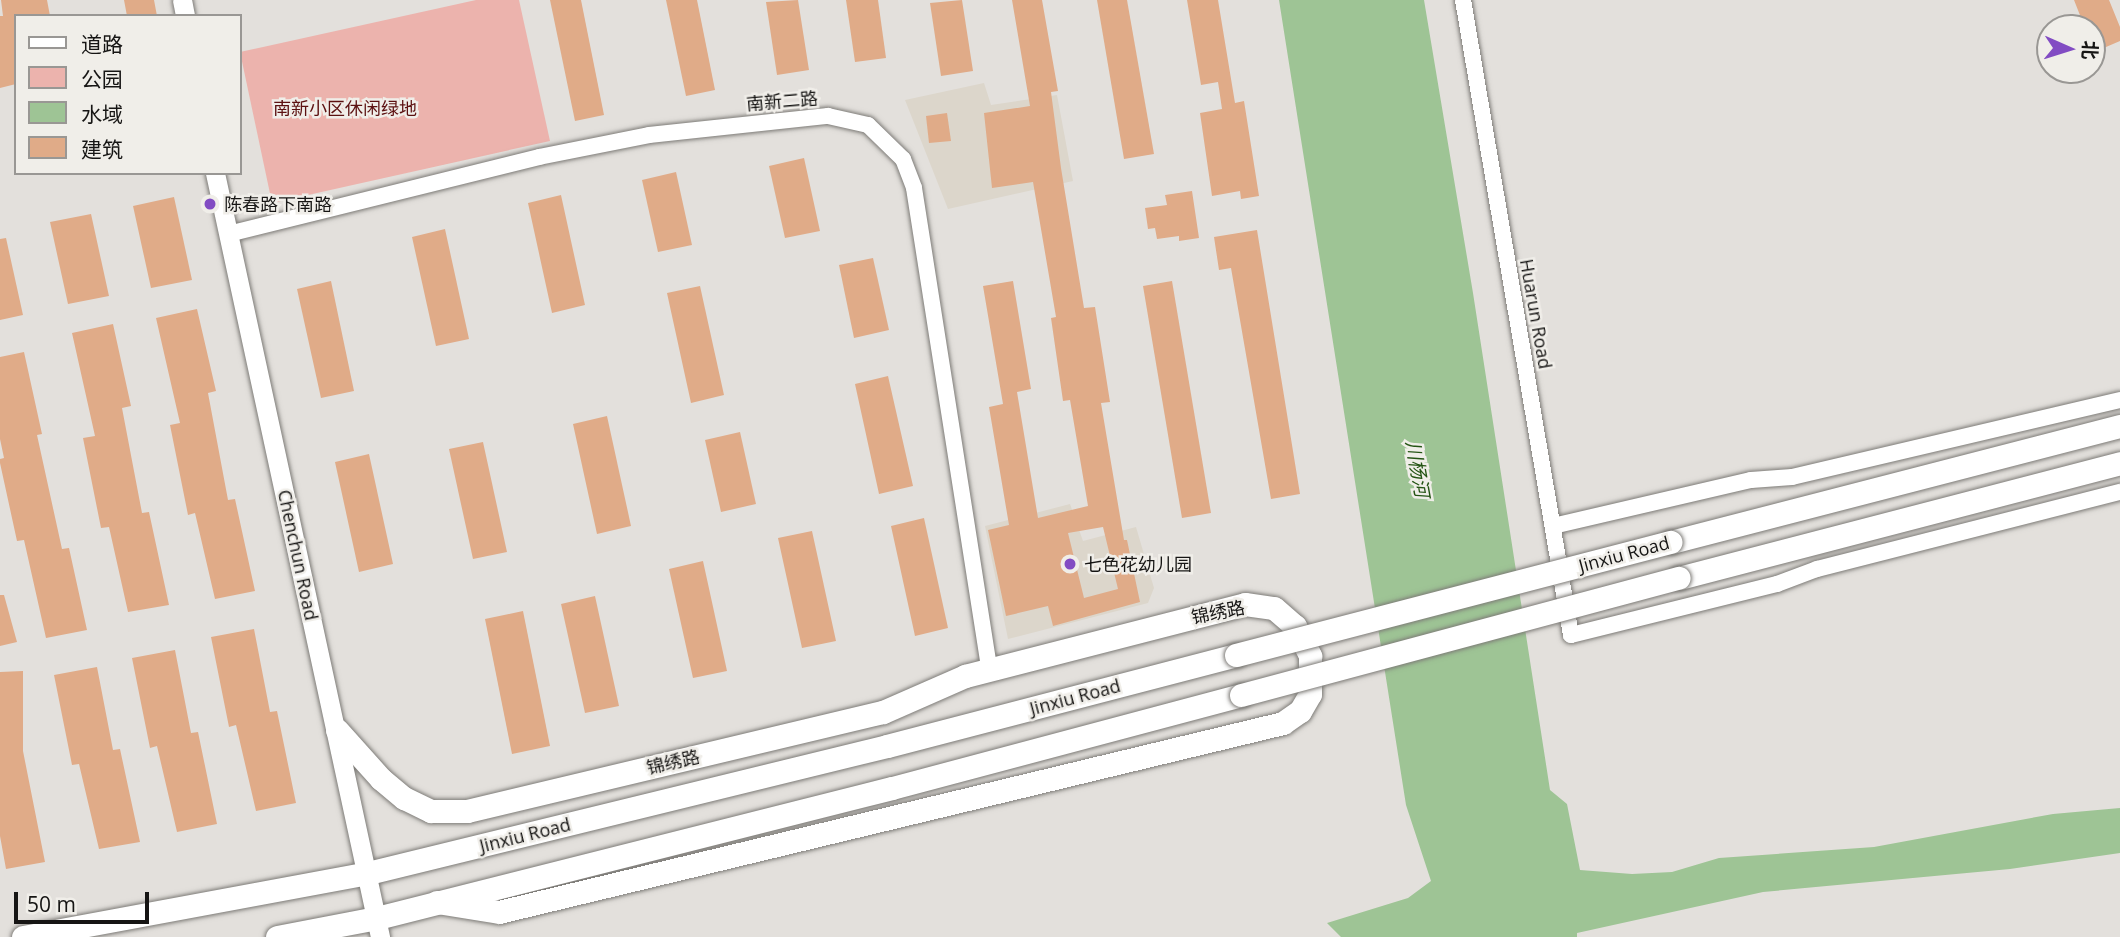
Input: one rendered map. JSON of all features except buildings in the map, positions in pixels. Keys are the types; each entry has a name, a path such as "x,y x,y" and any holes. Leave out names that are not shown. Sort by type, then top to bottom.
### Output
{"main road":[{"name":"Jinxiu Road","path":"23,937 368,873 887,746 2120,426"},
{"path":"277,937 379,927 437,902 879,791 2120,463"},
{"name":"锦绣路","path":"337,730 381,779 404,797 431,811 467,811 883,712 964,676 1245,604 1274,608 1295,626 1306,642 1311,669 1310,694 1300,711 1283,723 499,912 437,902"}],"street":[{"name":"Huarun Road","path":"1463,0 1571,635 1777,584 1817,569 2120,492"},
{"name":"南新二路","path":"228,234 539,157 649,135 828,116 868,125 903,159 914,188 989,669"},
{"name":"Chenchun Road","path":"215,175 379,927"},
{"path":"1553,526 1751,480 1792,477 2120,400"}],"shaded area":[{"path":"984,83 991,105 1057,95 1073,181 948,209 905,100"},
{"name":"七色花幼儿园","path":"1070,504 1083,541 1136,527 1154,588 1148,603 1008,639 985,526"}],"green space":[{"name":"南新小区休闲绿地","path":"476,0 519,0 550,141 272,203 242,52"}],"water":[{"name":"川杨河","path":"1279,0 1424,0 1473,293 1550,790 1567,804 1580,870 1632,874 1672,872 1719,858 1874,847 2053,814 2120,808 2120,853 2010,869 1763,892 1577,933 1577,937 1341,937 1327,923 1408,898 1431,881 1406,805"}],"place":[{"name":"陈春路下南路","path":"210,204"},
{"name":"七色花幼儿园","path":"1070,564"}]}
